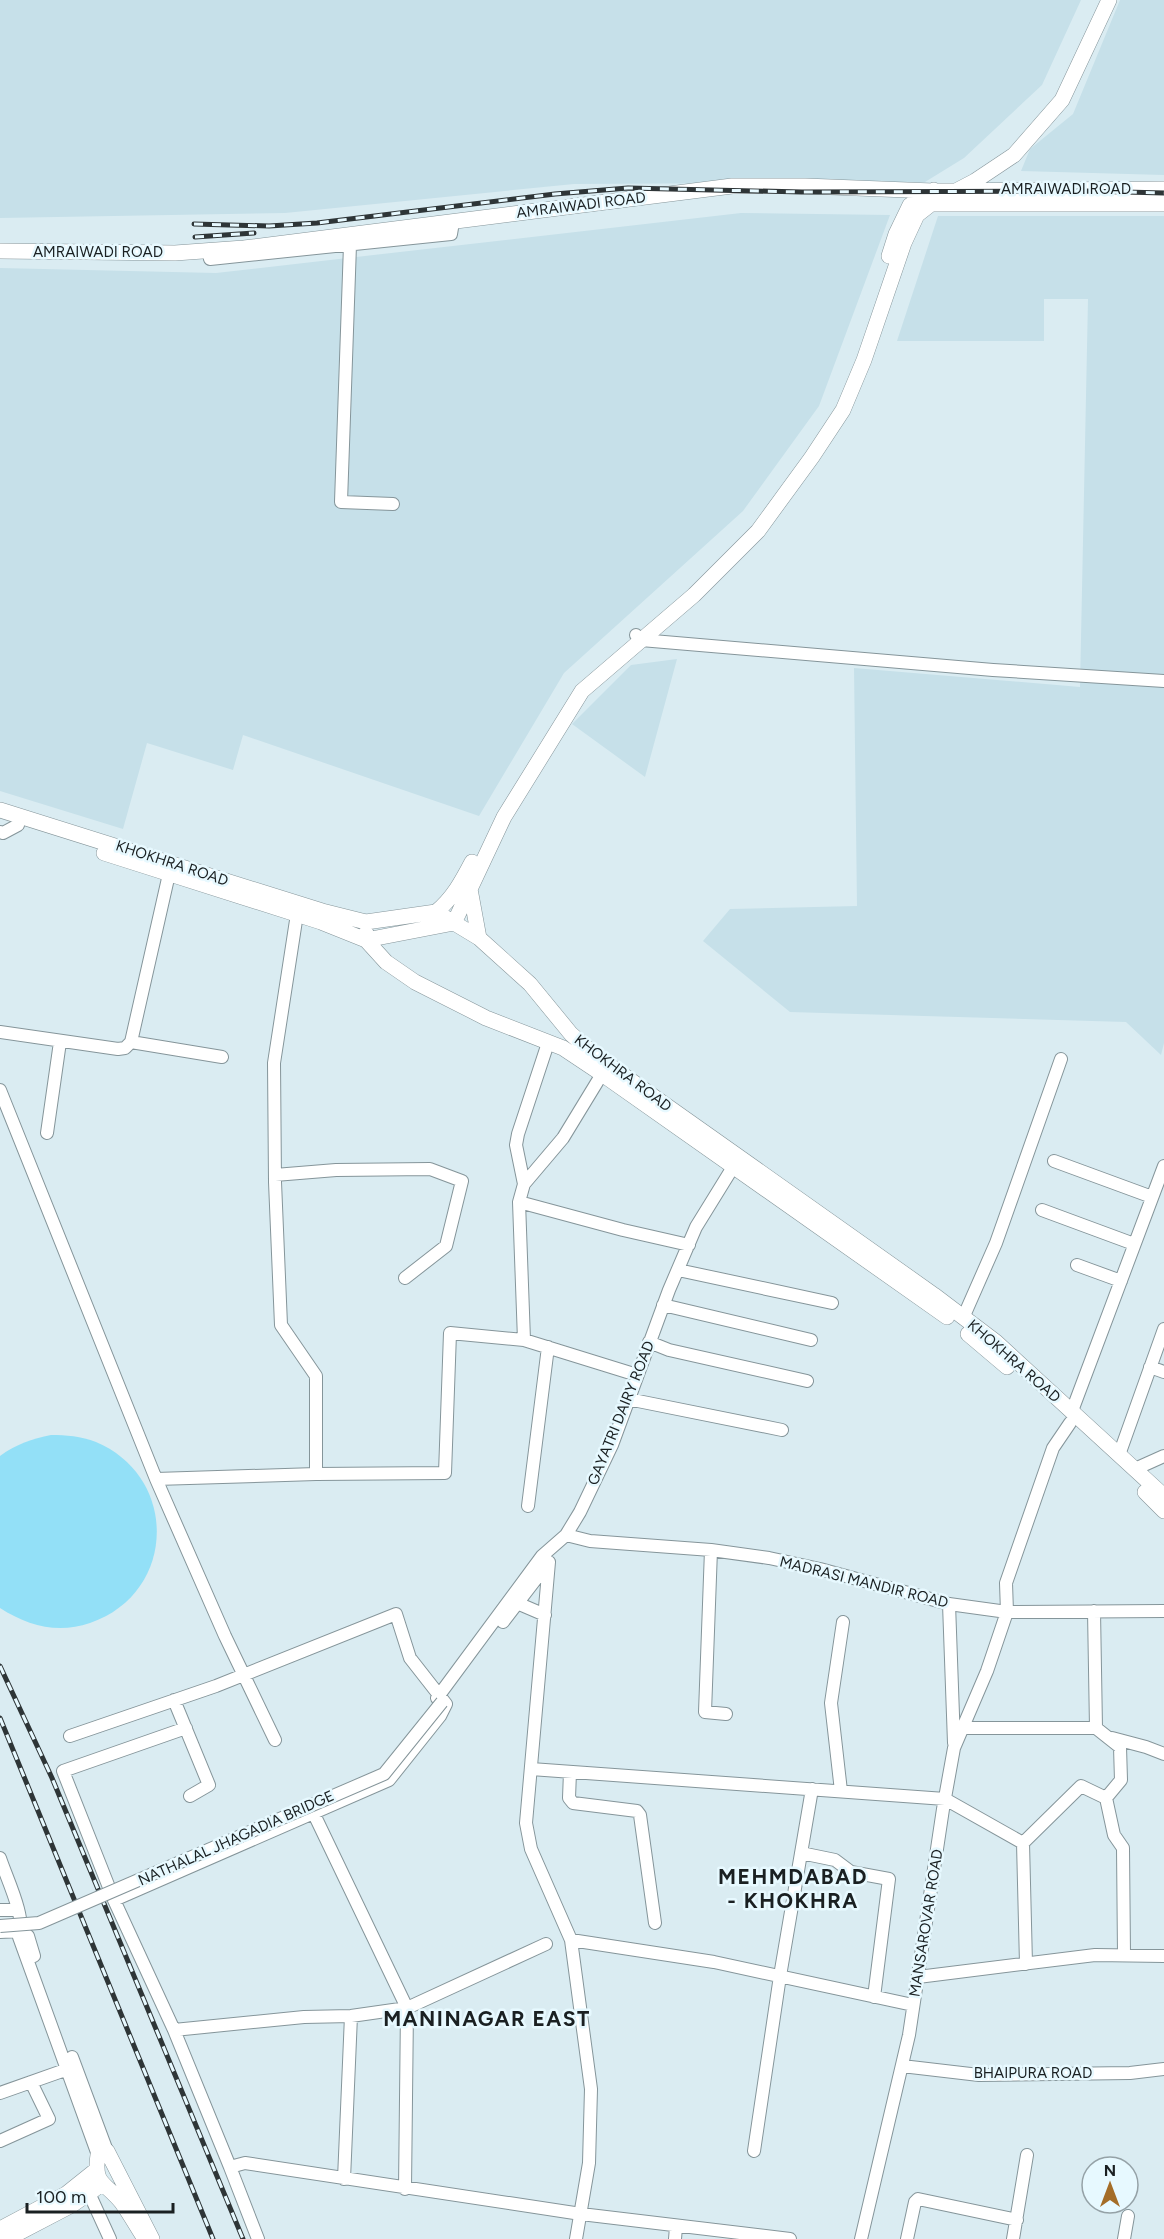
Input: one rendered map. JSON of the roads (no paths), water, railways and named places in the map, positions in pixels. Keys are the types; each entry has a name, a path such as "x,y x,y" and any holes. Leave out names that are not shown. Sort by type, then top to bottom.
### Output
{"main road":[{"path":"896,250 917,215 932,198 1008,149 1055,96 1100,0"},
{"path":"910,205 955,190 1014,155 1062,100 1109,0"},
{"name":"AMRAIWADI ROAD","path":"0,251 175,253 244,248 732,186 886,189 932,198"},
{"path":"886,189 910,205"},
{"name":"AMRAIWADI ROAD","path":"955,190 1164,189"},
{"path":"932,198 1164,204"},
{"path":"436,912 447,903 460,885 500,807 575,687 694,595 758,531 812,457 843,410 864,360 910,205"},
{"path":"366,922 366,940 454,923 504,817 582,691 638,637"},
{"path":"0,800 12,821"},
{"name":"KHOKHRA ROAD","path":"12,821 297,914 366,940 386,962 415,982 486,1018 555,1046 602,1074 736,1162 996,1342 1164,1511"},
{"name":"KHOKHRA ROAD","path":"12,821 366,922 436,912 479,938 530,984 571,1034 595,1055 952,1321 1119,1455 1164,1496"},
{"path":"470,889 479,938"},
{"path":"555,1046 571,1034"},
{"path":"8,2239 72,2205 88,2193 101,2165"},
{"path":"101,2165 152,2239"},
{"path":"101,2165 125,2199 145,2239"},
{"path":"0,2229 66,2194 101,2165"}],"street":[{"path":"208,250 210,259 451,234 453,222"},
{"path":"350,245 341,502 393,504"},
{"path":"638,637 993,670 1164,681"},
{"path":"0,1032 60,1042 126,1048 131,1042 169,874"},
{"path":"297,914 274,1063 275,1175 281,1325 316,1377 316,1474"},
{"path":"47,1133 60,1042"},
{"path":"131,1042 222,1057"},
{"path":"524,1184 516,1145 518,1134 555,1046"},
{"path":"963,1318 996,1243 1061,1059"},
{"path":"524,1340 519,1202 524,1184 563,1138 602,1074"},
{"path":"0,1090 156,1479 275,1740"},
{"path":"1054,1161 1152,1197"},
{"name":"GAYATRI DAIRY ROAD","path":"441,1698 542,1556 566,1535 580,1512 612,1445 663,1305 696,1227 736,1162"},
{"path":"1007,1612 1006,1583 1053,1448 1071,1417 1164,1166"},
{"path":"275,1175 336,1170 429,1169 462,1181 446,1246 405,1278"},
{"path":"519,1202 688,1245"},
{"path":"1042,1210 1134,1244"},
{"path":"1077,1265 1121,1281"},
{"path":"678,1270 832,1303"},
{"path":"663,1305 810,1340"},
{"path":"1119,1455 1164,1329"},
{"path":"156,1479 445,1473 450,1333 524,1340 637,1375"},
{"path":"649,1342 669,1350 807,1381"},
{"path":"528,1506 548,1347"},
{"path":"1150,1367 1164,1372"},
{"path":"628,1399 782,1430"},
{"path":"1135,1469 1164,1455"},
{"name":"MADRASI MANDIR ROAD","path":"566,1535 590,1541 711,1550 789,1562 949,1604 1007,1612 1164,1611"},
{"path":"441,1698 549,1562 556,1544"},
{"path":"711,1550 705,1712 726,1714"},
{"path":"549,1562 526,1823 531,1849 571,1940 591,2089 589,2163 576,2239"},
{"path":"517,1603 545,1615"},
{"path":"949,1604 954,1748"},
{"path":"1094,1611 1096,1728"},
{"name":"MANSAROVAR ROAD","path":"861,2239 914,2005 954,1748 987,1671 1007,1612"},
{"path":"70,1736 244,1675 396,1614 410,1658 446,1704 440,1716 389,1780 114,1900"},
{"path":"841,1791 831,1703 843,1622"},
{"name":"NATHALAL JHAGADIA BRIDGE","path":"0,1920 37,1916 380,1769 441,1698"},
{"name":"NATHALAL JHAGADIA BRIDGE","path":"0,1926 39,1923 384,1774 441,1698"},
{"path":"174,1700 209,1785 190,1796"},
{"path":"186,1728 63,1771 114,1900 174,2030 258,2239"},
{"path":"963,1728 1096,1728 1120,1747 1121,1780 1107,1798 1114,1835 1123,1848 1124,1955"},
{"path":"1108,1737 1164,1754"},
{"path":"531,1769 945,1799 1023,1843"},
{"path":"570,1772 569,1798 573,1803 637,1811 640,1815 655,1923"},
{"path":"1026,1964 1023,1843 1081,1786 1107,1798"},
{"path":"754,2151 780,1976 812,1789"},
{"path":"313,1812 406,2008 405,2188"},
{"path":"801,1853 835,1860 851,1872 889,1879 874,1997"},
{"path":"0,1858 18,1910 22,1931 19,1937 101,2165"},
{"path":"0,1910 18,1910"},
{"path":"0,1932 22,1931 28,1936 101,2165"},
{"path":"571,1940 692,1958 914,2005"},
{"path":"174,2030 304,2017 351,2016 406,2008 546,1944"},
{"path":"918,1977 1095,1955 1164,1956"},
{"path":"344,2179 351,2016"},
{"name":"BHAIPURA ROAD","path":"902,2066 979,2075 1130,2073 1164,2069"},
{"path":"0,2093 68,2069"},
{"path":"0,2141 49,2119 31,2082"},
{"path":"1012,2239 1027,2155"},
{"path":"230,2168 245,2163 581,2214 675,2233 790,2239"},
{"path":"88,2193 110,2239"},
{"path":"907,2239 915,2202 918,2199 1017,2220"},
{"path":"1124,2239 1128,2216"}],"railway":[{"path":"194,224 269,226 317,223 555,194 628,188 802,192 1164,193"},
{"path":"195,237 254,233"},
{"path":"0,1666 52,1778 243,2239"},
{"path":"0,1718 213,2239"}],"district":[{"name":"MEHMDABAD - KHOKHRA","path":"793,1889"},
{"name":"MANINAGAR EAST","path":"487,2019"}]}
